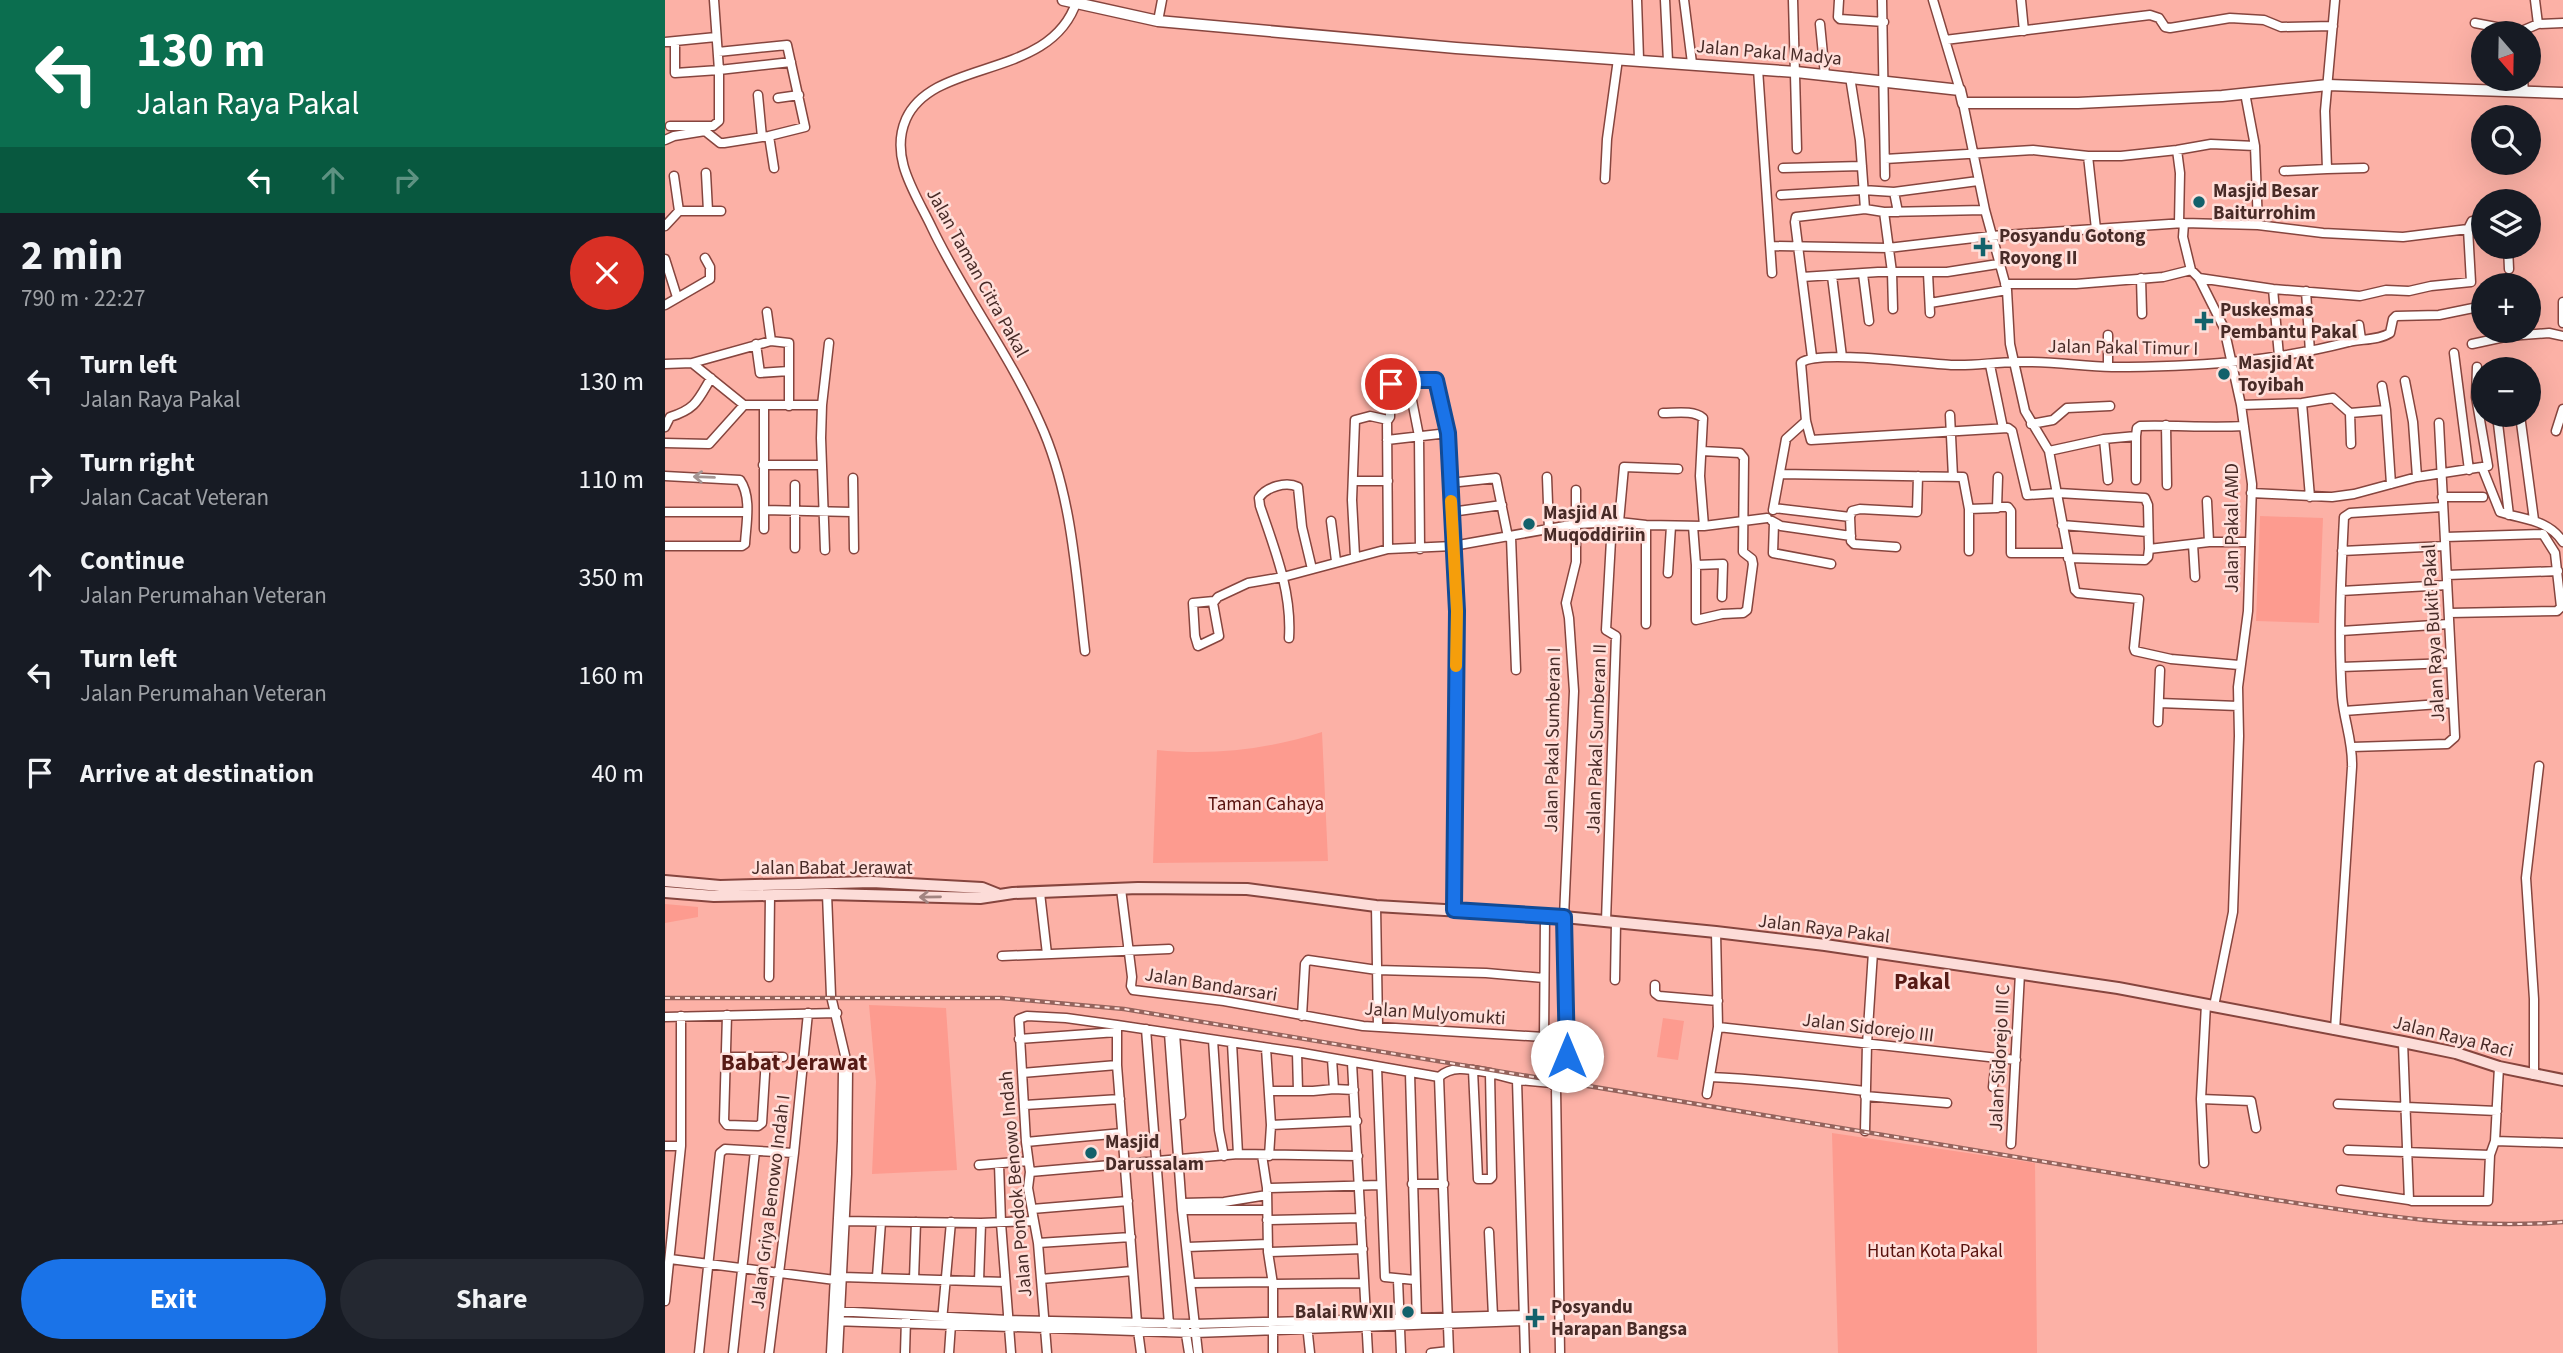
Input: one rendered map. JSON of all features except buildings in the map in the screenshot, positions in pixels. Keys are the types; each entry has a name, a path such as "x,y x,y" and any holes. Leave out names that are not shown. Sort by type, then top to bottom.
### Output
{"main road":[{"name":"Jalan Babat Jerawat","path":"665,881 720,886 884,883 982,888 997,894"},
{"name":"Jalan Babat Jerawat","path":"665,892 714,896 827,894 980,898 997,894 1121,889 1247,889 1304,896"},
{"name":"Jalan Raya Pakal","path":"1304,896 1376,906 1454,901 1545,917 1565,913 1611,921 1873,952 2210,1005 2335,1030"},
{"name":"Jalan Raya Raci","path":"2335,1030 2456,1053 2500,1067 2563,1080"}],"street":[{"path":"665,141 713,126 719,121 715,0"},
{"name":"Jalan Pakal Madya","path":"1063,0 1158,21 1456,48 1692,63 1882,80 1960,90"},
{"path":"1158,21 1162,0"},
{"path":"1637,0 1639,59"},
{"path":"1665,0 1668,61"},
{"path":"1684,0 1692,63"},
{"path":"1793,0 1797,149"},
{"path":"1839,0 1840,19 1884,22"},
{"path":"1882,0 1885,176"},
{"path":"1933,0 1960,90 1978,181 2006,287 2010,344 2025,411 2049,451 2062,526 2063,555 2075,590 2078,593 2139,599 2134,648 2136,651 2171,659 2239,665"},
{"path":"2021,0 2024,30"},
{"path":"2327,169 2325,111 2335,0"},
{"path":"2535,0 2538,21"},
{"name":"Jalan Taman Citra Pakal","path":"1077,2 1062,30 1039,48 940,87 921,99 907,118 901,140 901,164 944,255 1020,382 1041,424 1057,470 1068,517 1086,651"},
{"path":"1945,40 2150,15 2159,18 2165,27 2170,28 2230,18 2264,20 2281,27 2333,26"},
{"path":"2541,24 2563,23"},
{"path":"1820,24 1825,75"},
{"path":"665,42 716,37"},
{"path":"675,41 675,73 791,62"},
{"path":"667,126 703,129 720,143 805,127 789,48 784,44 718,52"},
{"path":"1605,178 1607,139 1618,58"},
{"path":"1758,69 1772,273"},
{"path":"1850,78 1863,166 1865,209"},
{"path":"1963,103 2078,103 2328,85 2563,93"},
{"path":"2245,93 2255,146 2258,225"},
{"path":"758,95 774,168"},
{"path":"778,98 799,95"},
{"path":"667,126 674,136"},
{"path":"1885,159 2033,150 2088,156 2121,156 2211,144 2255,146"},
{"path":"1930,303 2006,287 2163,277 2191,270 2184,246 2177,150"},
{"path":"2088,156 2096,229"},
{"path":"1783,168 1863,166"},
{"path":"2284,171 2364,168"},
{"path":"706,173 708,211"},
{"path":"674,176 679,211"},
{"path":"1781,195 1863,190 1894,192 1978,181"},
{"path":"1894,192 1898,212"},
{"path":"1969,509 2010,509 2011,553 2146,559 2149,549 2148,505 2145,498 2026,494 2012,431 2008,428 1812,440 1806,421 1800,366 1803,360 1812,357 1795,222 1798,216 1865,209 1884,212 1985,210"},
{"path":"665,226 679,211 721,211"},
{"path":"1884,212 1892,272 1893,309"},
{"path":"1771,246 1888,248 1991,236 2182,223 2258,225 2323,233 2403,237 2468,229"},
{"path":"2199,278 2273,289 2360,296 2386,290 2409,291 2471,282 2468,229 2471,223"},
{"path":"665,258 677,297"},
{"path":"665,305 710,279 710,267 705,258"},
{"path":"2509,259 2509,269"},
{"path":"1802,277 1892,272 1928,273 1998,264"},
{"name":"Jalan Pakal AMD","path":"2191,270 2199,278 2224,328 2241,405 2251,493 2248,611 2239,665 2233,912 2210,1005 2201,1100 2204,1163"},
{"path":"1928,273 1930,313"},
{"path":"1863,274 1869,321"},
{"path":"1832,276 1842,357"},
{"path":"2141,278 2142,314"},
{"path":"2273,289 2279,356"},
{"path":"2306,291 2310,352"},
{"path":"2563,302 2563,323"},
{"name":"Jalan Pakal Timur I","path":"1812,357 1954,365 2016,362 2108,367 2231,364 2310,352 2390,333 2396,316 2439,315 2471,308"},
{"path":"767,312 771,341"},
{"path":"2359,326 2361,339"},
{"path":"2541,333 2563,336"},
{"path":"2108,367 2109,335"},
{"path":"665,364 692,363 771,341 789,343 789,406"},
{"path":"825,550 821,465 822,405 829,343"},
{"path":"756,344 760,373 789,372"},
{"path":"2454,353 2469,470"},
{"path":"692,363 744,405 822,405"},
{"path":"1990,365 2003,428"},
{"path":"665,427 670,417 687,411 696,403 711,378"},
{"path":"1408,380 1419,436 1420,550"},
{"path":"1388,549 1387,420 1390,416 1391,384 1408,380 1437,381 1448,433 1457,623 1454,901"},
{"path":"2405,381 2413,422 2417,477"},
{"path":"2382,386 2391,484"},
{"path":"2241,405 2302,403 2333,398 2350,413 2386,410"},
{"path":"2302,403 2310,497"},
{"path":"665,443 709,444 744,405"},
{"path":"764,406 764,529"},
{"path":"2031,424 2053,420 2067,408 2111,406"},
{"path":"2556,432 2563,410"},
{"path":"1663,412 1702,416 1700,476 1704,526"},
{"path":"2350,413 2351,444"},
{"path":"1951,415 1953,477"},
{"path":"1355,556 1352,505 1355,420 1370,416 1387,420"},
{"path":"1806,421 1786,439 1771,520 1773,553 1831,564"},
{"name":"Jalan Raya Bukit Pakal","path":"2352,747 2451,743 2455,737 2439,423"},
{"path":"2166,425 2167,485"},
{"path":"2136,480 2136,436 2140,426 2244,426"},
{"path":"2480,427 2485,467 2498,509 2509,515 2545,524 2558,534 2563,542"},
{"path":"2499,427 2509,515"},
{"path":"2522,427 2534,520"},
{"path":"1387,440 1448,433"},
{"path":"2049,451 2104,439 2136,436"},
{"path":"2104,439 2108,480"},
{"path":"1693,526 1696,620 1722,614 1743,613 1747,610 1753,562 1743,552 1743,456 1740,453 1702,451"},
{"path":"2251,493 2310,497 2354,494 2441,472 2504,464"},
{"path":"763,465 821,465"},
{"path":"1615,522 1625,467 1678,470"},
{"path":"1780,474 1965,478 1969,509 1969,551"},
{"path":"665,476 737,479 746,493 743,546 665,546"},
{"path":"1896,547 1852,543 1850,517 1852,511 1860,509 1917,512 1918,476"},
{"path":"1547,477 1549,530"},
{"path":"1997,507 1998,477"},
{"path":"853,478 854,550"},
{"path":"1450,483 1496,478 1509,537 1516,670"},
{"path":"1353,481 1388,481"},
{"path":"1289,638 1290,617 1283,577 1260,506 1259,498 1264,491 1279,485 1293,484 1298,487 1302,527 1312,569"},
{"path":"795,485 795,548"},
{"name":"Jalan Pakal Sumberan I","path":"1567,1056 1565,913 1574,691 1566,608 1576,562 1576,490"},
{"path":"2335,1030 2352,747 2344,711 2340,667 2344,517 2350,513 2483,497"},
{"path":"2207,501 2210,542"},
{"path":"1451,512 1502,505"},
{"path":"1774,508 1850,517"},
{"path":"764,510 852,512"},
{"path":"665,512 746,512"},
{"path":"1213,601 1219,636 1198,646 1193,603 1213,601 1248,583 1283,577 1388,549 1420,550 1576,524 1615,522 1704,526 1742,520 1771,520 1781,526 1851,536"},
{"path":"1331,522 1336,561"},
{"name":"Jalan Pakal Sumberan II","path":"1611,921 1616,636 1606,630 1615,522"},
{"path":"1646,525 1646,624"},
{"path":"1668,573 1671,526"},
{"path":"2062,526 2148,532"},
{"path":"2342,551 2540,533 2546,536 2556,553 2561,607 2559,610 2449,614"},
{"path":"2149,549 2210,542 2249,542"},
{"path":"2193,544 2195,577"},
{"path":"1696,565 1723,564 1722,597"},
{"path":"2341,591 2558,572"},
{"path":"2341,631 2449,624"},
{"path":"2340,667 2451,663"},
{"path":"2158,722 2160,670"},
{"path":"2159,703 2238,706"},
{"path":"2344,711 2453,703"},
{"path":"2534,1075 2534,999 2526,878 2539,766"},
{"name":"Jalan Bandarsari","path":"1121,889 1133,989 1224,1001 1324,1020"},
{"path":"1040,893 1047,954"},
{"path":"827,894 831,996 848,1068 837,1316 838,1353"},
{"path":"769,895 769,977"},
{"name":"Jalan Mulyomukti","path":"1376,906 1377,970"},
{"name":"Jalan Mulyomukti","path":"1324,1020 1544,1039 1545,917"},
{"path":"1611,921 1615,981"},
{"path":"1707,1094 1718,1027 1716,932"},
{"name":"Jalan Bandarsari","path":"1002,956 1169,949"},
{"path":"1865,1131 1873,952"},
{"name":"Jalan Mulyomukti","path":"1302,1016 1307,961 1377,970 1486,973 1544,978"},
{"path":"1377,970 1378,1026"},
{"name":"Jalan Sidorejo III C","path":"2011,1144 2020,973"},
{"path":"1655,985 1655,993 1658,996 1718,1001"},
{"name":"Jalan Griya Benowo Indah I","path":"769,1353 809,1013"},
{"path":"665,1017 837,1013"},
{"path":"727,1015 725,1123 758,1126 762,1123 766,1058"},
{"path":"665,1301 669,1226 677,1188 681,1146 681,1016"},
{"path":"1117,1028 1066,1018 1027,1016 1018,1021 1019,1039 1117,1028 1146,1029 1439,1077 1452,1069 1473,1070 1517,1080 1552,1083 1556,1088 1560,1353"},
{"name":"Jalan Sidorejo III","path":"1718,1027 2016,1060"},
{"path":"1117,1028 1124,1164 1141,1353"},
{"path":"1146,1029 1169,1324"},
{"path":"1172,1033 1191,1283 1189,1353"},
{"name":"Jalan Pondok Benowo Indah","path":"1019,1039 1030,1172 1028,1188 1038,1243 1047,1353"},
{"path":"1213,1040 1219,1130 1224,1156"},
{"path":"2403,1042 2409,1199"},
{"path":"1232,1043 1238,1154"},
{"path":"1266,1048 1271,1125 1266,1155 1273,1353"},
{"path":"1297,1052 1299,1091"},
{"path":"727,1057 783,1057"},
{"path":"1332,1059 1334,1088"},
{"path":"1993,1087 1996,1059"},
{"path":"1352,1063 1368,1353"},
{"path":"1022,1073 1117,1065"},
{"path":"1377,1067 1385,1277 1415,1280"},
{"path":"2341,1190 2409,1199 2487,1202 2490,1155 2495,1141 2500,1067"},
{"path":"1473,1070 1478,1180 1492,1177 1490,1073"},
{"path":"1410,1073 1417,1321"},
{"path":"1431,1353 1449,1352 1439,1077"},
{"path":"1710,1077 1752,1079 1947,1103"},
{"path":"1517,1080 1525,1353"},
{"path":"1269,1091 1334,1088 1354,1090"},
{"path":"1025,1105 1120,1099"},
{"path":"2201,1100 2251,1101 2256,1128"},
{"path":"2338,1104 2497,1111"},
{"path":"1271,1125 1357,1121"},
{"path":"1026,1142 1122,1133"},
{"path":"2495,1141 2563,1143"},
{"path":"665,1146 681,1146"},
{"path":"699,1353 720,1153 725,1149 794,1153"},
{"path":"2348,1150 2490,1155"},
{"path":"733,1353 755,1151"},
{"path":"1030,1172 1238,1154 1358,1156"},
{"path":"979,1165 1028,1161"},
{"path":"999,1164 1011,1353"},
{"path":"1412,1184 1444,1184"},
{"path":"1185,1209 1267,1191 1381,1185"},
{"path":"665,1187 677,1188"},
{"path":"1033,1209 1128,1201"},
{"path":"1185,1209 1267,1210"},
{"path":"1267,1220 1361,1218"},
{"path":"841,1221 1034,1221"},
{"path":"877,1277 881,1222"},
{"path":"914,1279 916,1222"},
{"path":"949,1353 945,1321 945,1280 951,1222"},
{"path":"979,1281 982,1223"},
{"path":"1489,1232 1493,1316"},
{"path":"1038,1243 1131,1237"},
{"path":"1187,1247 1363,1249"},
{"path":"668,1263 839,1278 1005,1282"},
{"path":"1041,1279 1133,1271"},
{"path":"1398,1280 1401,1353"},
{"path":"1191,1283 1364,1283"},
{"path":"837,1316 1009,1324 1190,1328 1523,1318"},
{"path":"831,1353 837,1316"},
{"path":"1448,1320 1493,1316 1523,1318"},
{"path":"905,1353 906,1319"},
{"path":"1137,1327 1169,1324 1190,1328"},
{"path":"1307,1324 1310,1353"},
{"path":"1190,1328 1198,1353"}],"green space":[{"path":"2260,516 2323,518 2319,623 2256,621"},
{"name":"Taman Cahaya","path":"1322,732 1328,861 1153,863 1157,750 1241,750"},
{"path":"665,904 698,907 698,917 665,923"},
{"path":"869,1005 946,1008 957,1170 872,1174 876,1082"},
{"path":"1663,1018 1684,1021 1678,1060 1657,1057"},
{"name":"Hutan Kota Pakal","path":"1832,1133 2035,1163 2037,1353 1838,1353"}],"railway":[{"path":"665,998 1001,998 1124,1009 2337,1209 2450,1222 2563,1222"}],"slow traffic":[{"path":"1451,501 1457,611 1456,666"}],"place":[{"name":"Masjid Besar Baiturrohim","path":"2199,202"},
{"name":"Posyandu Gotong Royong II","path":"1983,247"},
{"name":"Puskesmas Pembantu Pakal","path":"2204,321"},
{"name":"Masjid At Toyibah","path":"2224,374"},
{"name":"Masjid Al Muqoddiriin","path":"1529,524"},
{"name":"Masjid Darussalam","path":"1091,1153"},
{"name":"Balai RW XII","path":"1408,1312"},
{"name":"Posyandu Harapan Bangsa","path":"1535,1318"}],"district":[{"name":"Pakal","path":"1922,981"},
{"name":"Babat Jerawat","path":"794,1062"}],"route":[{"path":"1391,384 1408,380 1436,380 1448,433 1457,623 1454,910 1564,917 1567,1056"}]}
